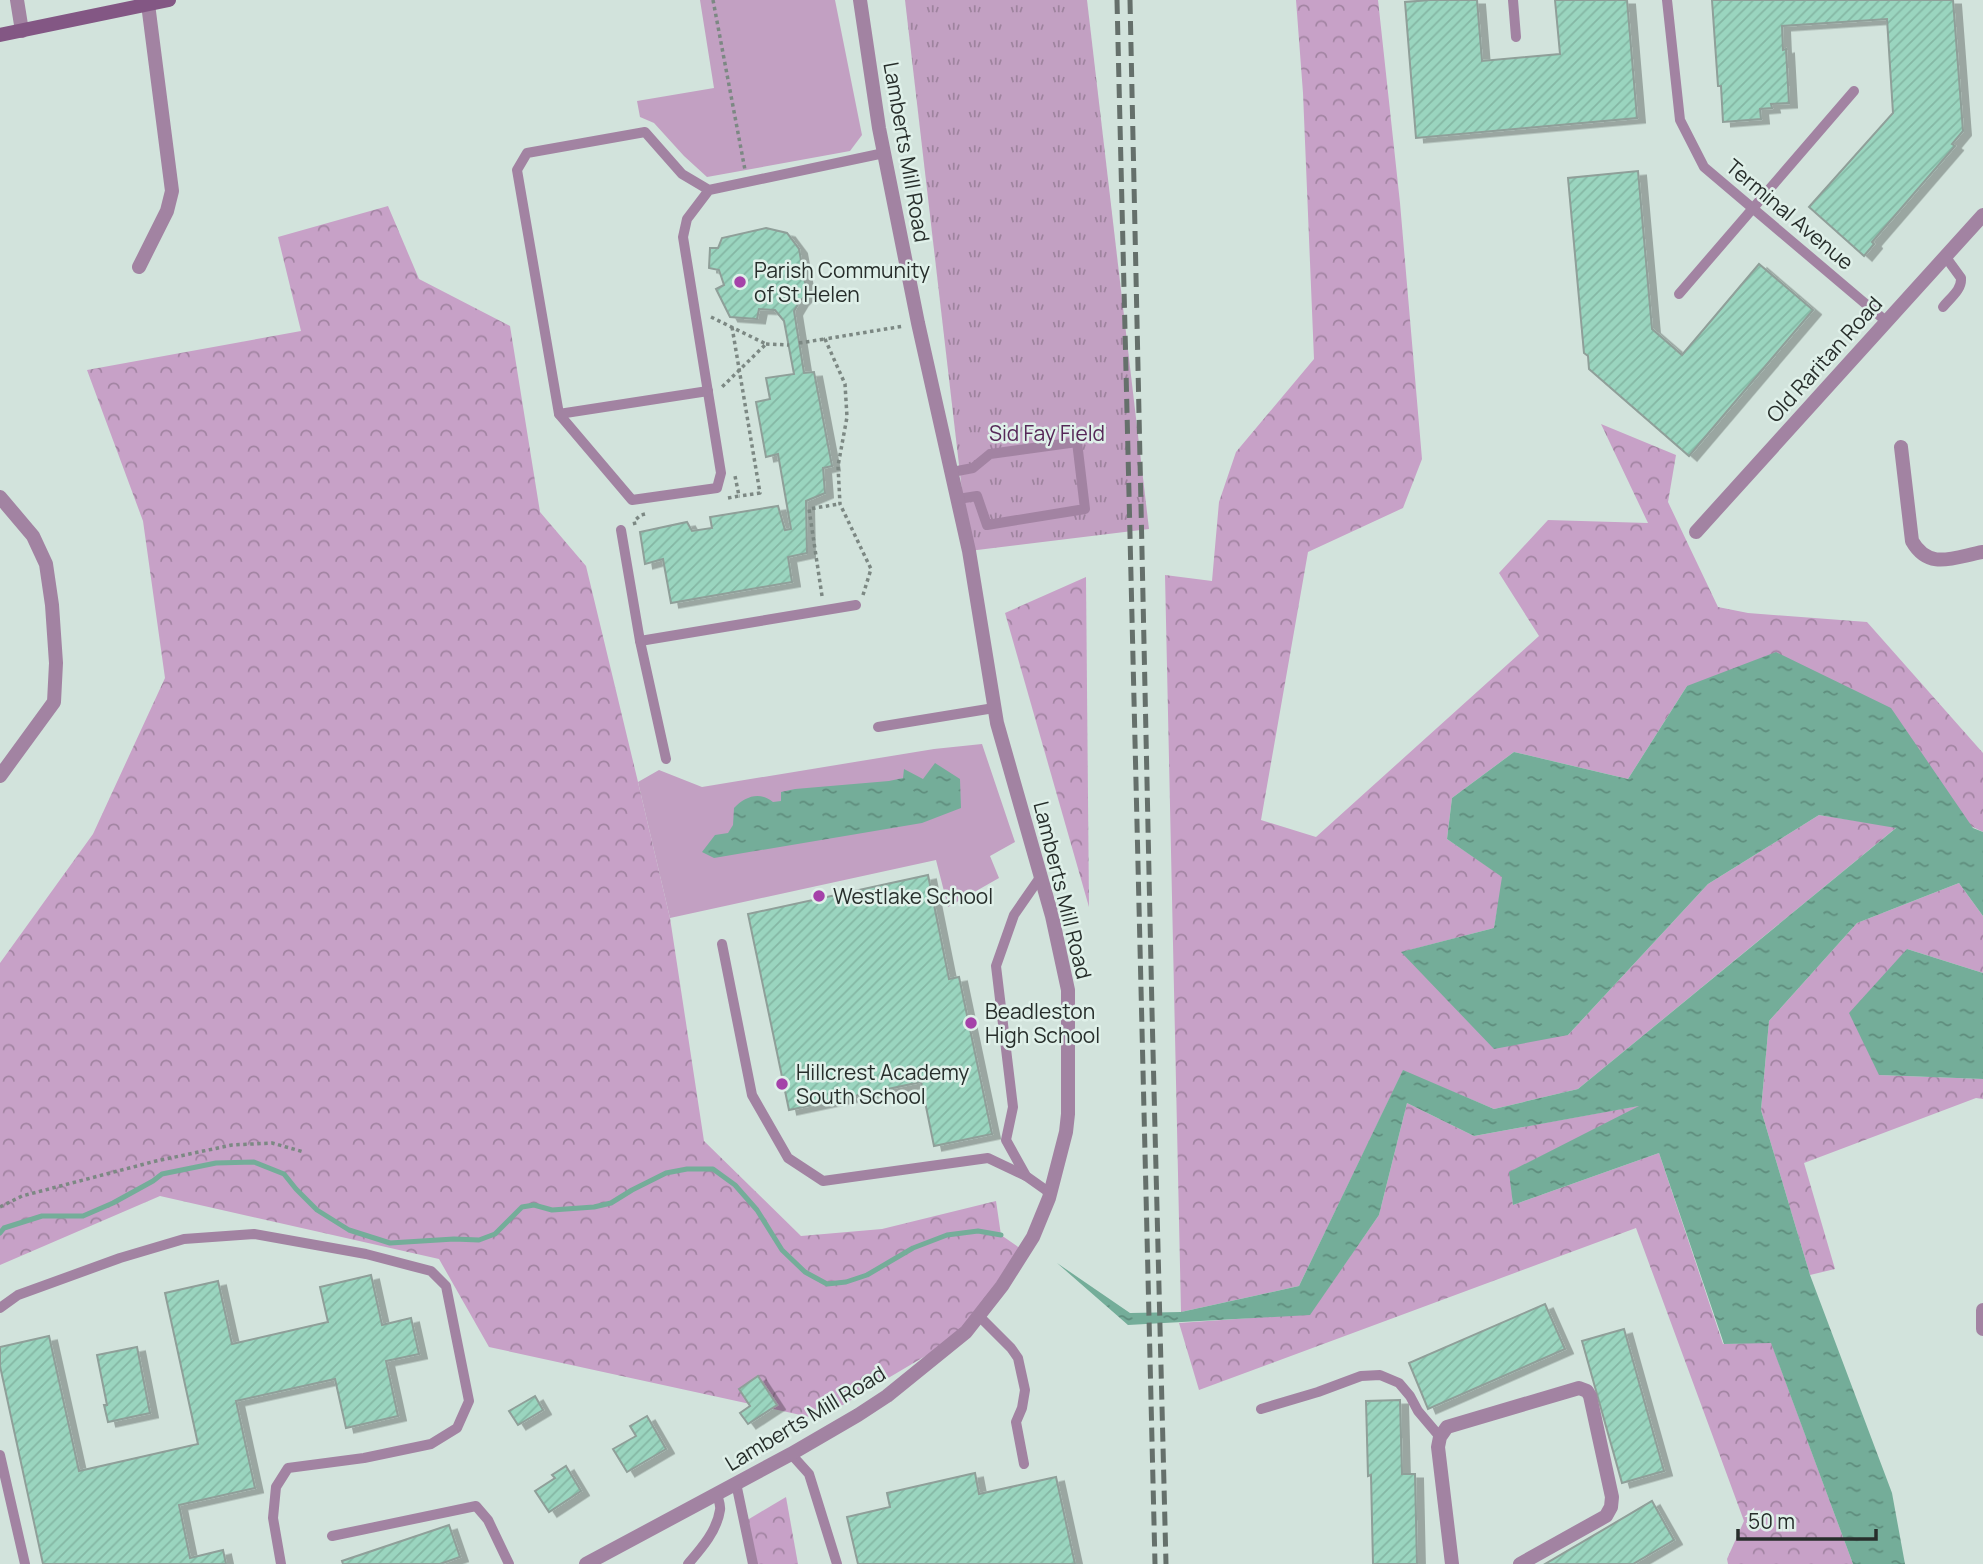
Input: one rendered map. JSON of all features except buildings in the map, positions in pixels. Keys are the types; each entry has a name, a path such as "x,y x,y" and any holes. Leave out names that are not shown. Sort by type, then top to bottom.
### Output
{"street":[{"path":"17,0 22,31"},
{"path":"0,35 169,0"},
{"name":"Lamberts Mill Road","path":"586,1564 791,1454 887,1396 966,1332 1002,1286 1033,1237 1050,1193 1066,1132 1068,990 1052,916 994,708 969,551 918,323 884,153 860,0"},
{"path":"139,267 167,211 172,191 148,4"},
{"name":"Old Raritan Road","path":"1696,532 1983,215"},
{"path":"1901,447 1912,541 1918,551 1934,561 1983,552"},
{"path":"0,498 33,536 47,564 56,663 54,702 0,776"},
{"path":"1983,1310 1983,1329"},
{"path":"1452,1564 1438,1447 1440,1437 1447,1427 1579,1388 1587,1391 1590,1396 1612,1497 1611,1507 1606,1516 1520,1564"}],"lane":[{"path":"1513,0 1516,37"},
{"name":"Terminal Avenue","path":"1668,0 1681,120 1704,167 1886,321"},
{"path":"1679,294 1854,91"},
{"path":"709,190 682,174 645,132 527,153 517,170 559,414 632,500 718,488 721,473 683,237 687,219 709,190 884,153"},
{"path":"1942,307 1962,282 1945,257"},
{"path":"559,414 708,391"},
{"path":"951,472 973,468 990,454 1077,442 1085,509 987,525 977,496 958,499"},
{"path":"621,530 640,641 666,759"},
{"path":"640,641 860,600"},
{"path":"878,727 994,708"},
{"path":"1026,1176 1006,1140 1013,1107 996,965 1014,915 1041,876"},
{"path":"722,944 752,1095 788,1158 823,1181 988,1158 1026,1176 1050,1193"},
{"path":"0,1308 18,1295 120,1258 184,1239 254,1234 366,1254 431,1271 446,1286 468,1401 457,1428 431,1444 364,1458 288,1468 276,1487 273,1518 281,1564"},
{"path":"979,1316 1018,1358 1025,1390 1016,1422 1024,1464"},
{"path":"1261,1409 1361,1376 1380,1375 1399,1383 1440,1437"},
{"path":"791,1454 808,1474 837,1564"},
{"path":"0,1455 25,1564"},
{"path":"736,1483 753,1564"},
{"path":"688,1564 704,1546 715,1524 720,1509 717,1494"},
{"path":"332,1536 476,1506 493,1528 509,1564"}],"path":[{"path":"713,0 748,182"},
{"path":"708,327 706,314 766,344 789,345"},
{"path":"799,343 918,323"},
{"path":"727,498 760,493 733,327"},
{"path":"825,339 845,384 847,417 838,466 840,504 871,569 860,600"},
{"path":"717,377 719,389 766,344"},
{"path":"734,469 739,496"},
{"path":"822,602 809,509 840,504"},
{"path":"636,534 634,521 641,515 653,513"},
{"path":"0,1207 22,1196 156,1161 232,1145 272,1143 304,1152"}],"green space":[{"path":"700,0 835,0 862,135 850,151 707,177 654,123 640,117 637,101 714,88"},
{"name":"Sid Fay Field","path":"905,0 1087,0 1149,529 969,551"},
{"path":"1296,0 1378,0 1400,203 1422,459 1403,508 1308,552 1261,820 1316,837 1539,636 1499,573 1548,520 1648,523 1601,424 1676,455 1668,502 1718,607 1748,613 1867,622 1983,753 1983,832 1687,686 1628,779 1514,752 1452,798 1447,839 1503,877 1494,928 1402,952 1568,1035 1708,884 1819,815 1897,827 1578,1089 1494,1109 1403,1071 1299,1286 1181,1312 1165,575 1212,581 1219,502 1236,452 1314,359 1303,93"},
{"path":"388,206 419,279 510,326 540,512 586,566 638,782 670,918 704,1141 801,1236 882,1229 996,1201 1001,1235 1024,1251 966,1332 819,1419 489,1347 439,1259 160,1196 0,1265 0,963 93,834 165,678 143,521 87,370 301,331 278,237"},
{"path":"1086,577 1089,907 1005,613"},
{"path":"982,744 1015,842 990,856 999,878 948,907 936,860 670,918 638,782 659,770 702,787 934,749"},
{"path":"1959,883 1983,916 1983,973 1907,949 1879,1075 1983,1079 1983,1099 1976,1098 1804,1163 1835,1269 1810,1275 1761,1110 1769,1021 1857,923"},
{"path":"1407,1103 1474,1136 1643,1105 1510,1172 1513,1205 1659,1153 1723,1344 1771,1342 1853,1564 1728,1564 1727,1559 1744,1521 1636,1228 1199,1390 1179,1323 1310,1314 1379,1215"},
{"path":"786,1497 798,1564 751,1564 744,1522"}],"water":[{"path":"1776,652 1891,708 1973,828 1983,832 1983,916 1959,883 1857,923 1769,1021 1761,1110 1810,1275 1892,1493 1905,1564 1853,1564 1771,1343 1724,1344 1659,1153 1513,1205 1509,1172 1639,1106 1474,1136 1407,1103 1379,1215 1310,1315 1128,1325 1057,1263 1130,1313 1181,1312 1299,1286 1403,1070 1494,1109 1578,1089 1896,828 1819,815 1708,884 1568,1035 1494,1049 1401,952 1494,928 1502,877 1447,839 1452,798 1514,752 1628,779 1687,686"},
{"path":"935,763 960,779 961,808 922,823 714,858 702,852 715,835 728,833 733,825 734,808 753,796 773,802 781,801 781,792 889,781 903,778 904,769 923,779"},
{"path":"1907,949 1983,973 1983,1079 1879,1075 1849,1013"}],"waterway":[{"path":"0,1233 4,1228 42,1216 83,1216 113,1203 162,1174 216,1163 254,1162 284,1174 317,1210 349,1230 390,1243 479,1240 495,1234 522,1207 534,1205 552,1210 594,1207 611,1203 666,1173 687,1169 713,1169 735,1185 757,1210 782,1250 805,1272 827,1284 846,1282 867,1275 913,1248 947,1235 978,1231 1001,1235"}],"railway":[{"path":"1117,0 1155,1564"},
{"path":"1130,0 1166,1564"}],"place":[{"name":"Parish Community of St Helen","path":"740,282"},
{"name":"Westlake School","path":"819,896"},
{"name":"Beadleston High School","path":"971,1023"},
{"name":"Hillcrest Academy South School","path":"782,1084"}]}
